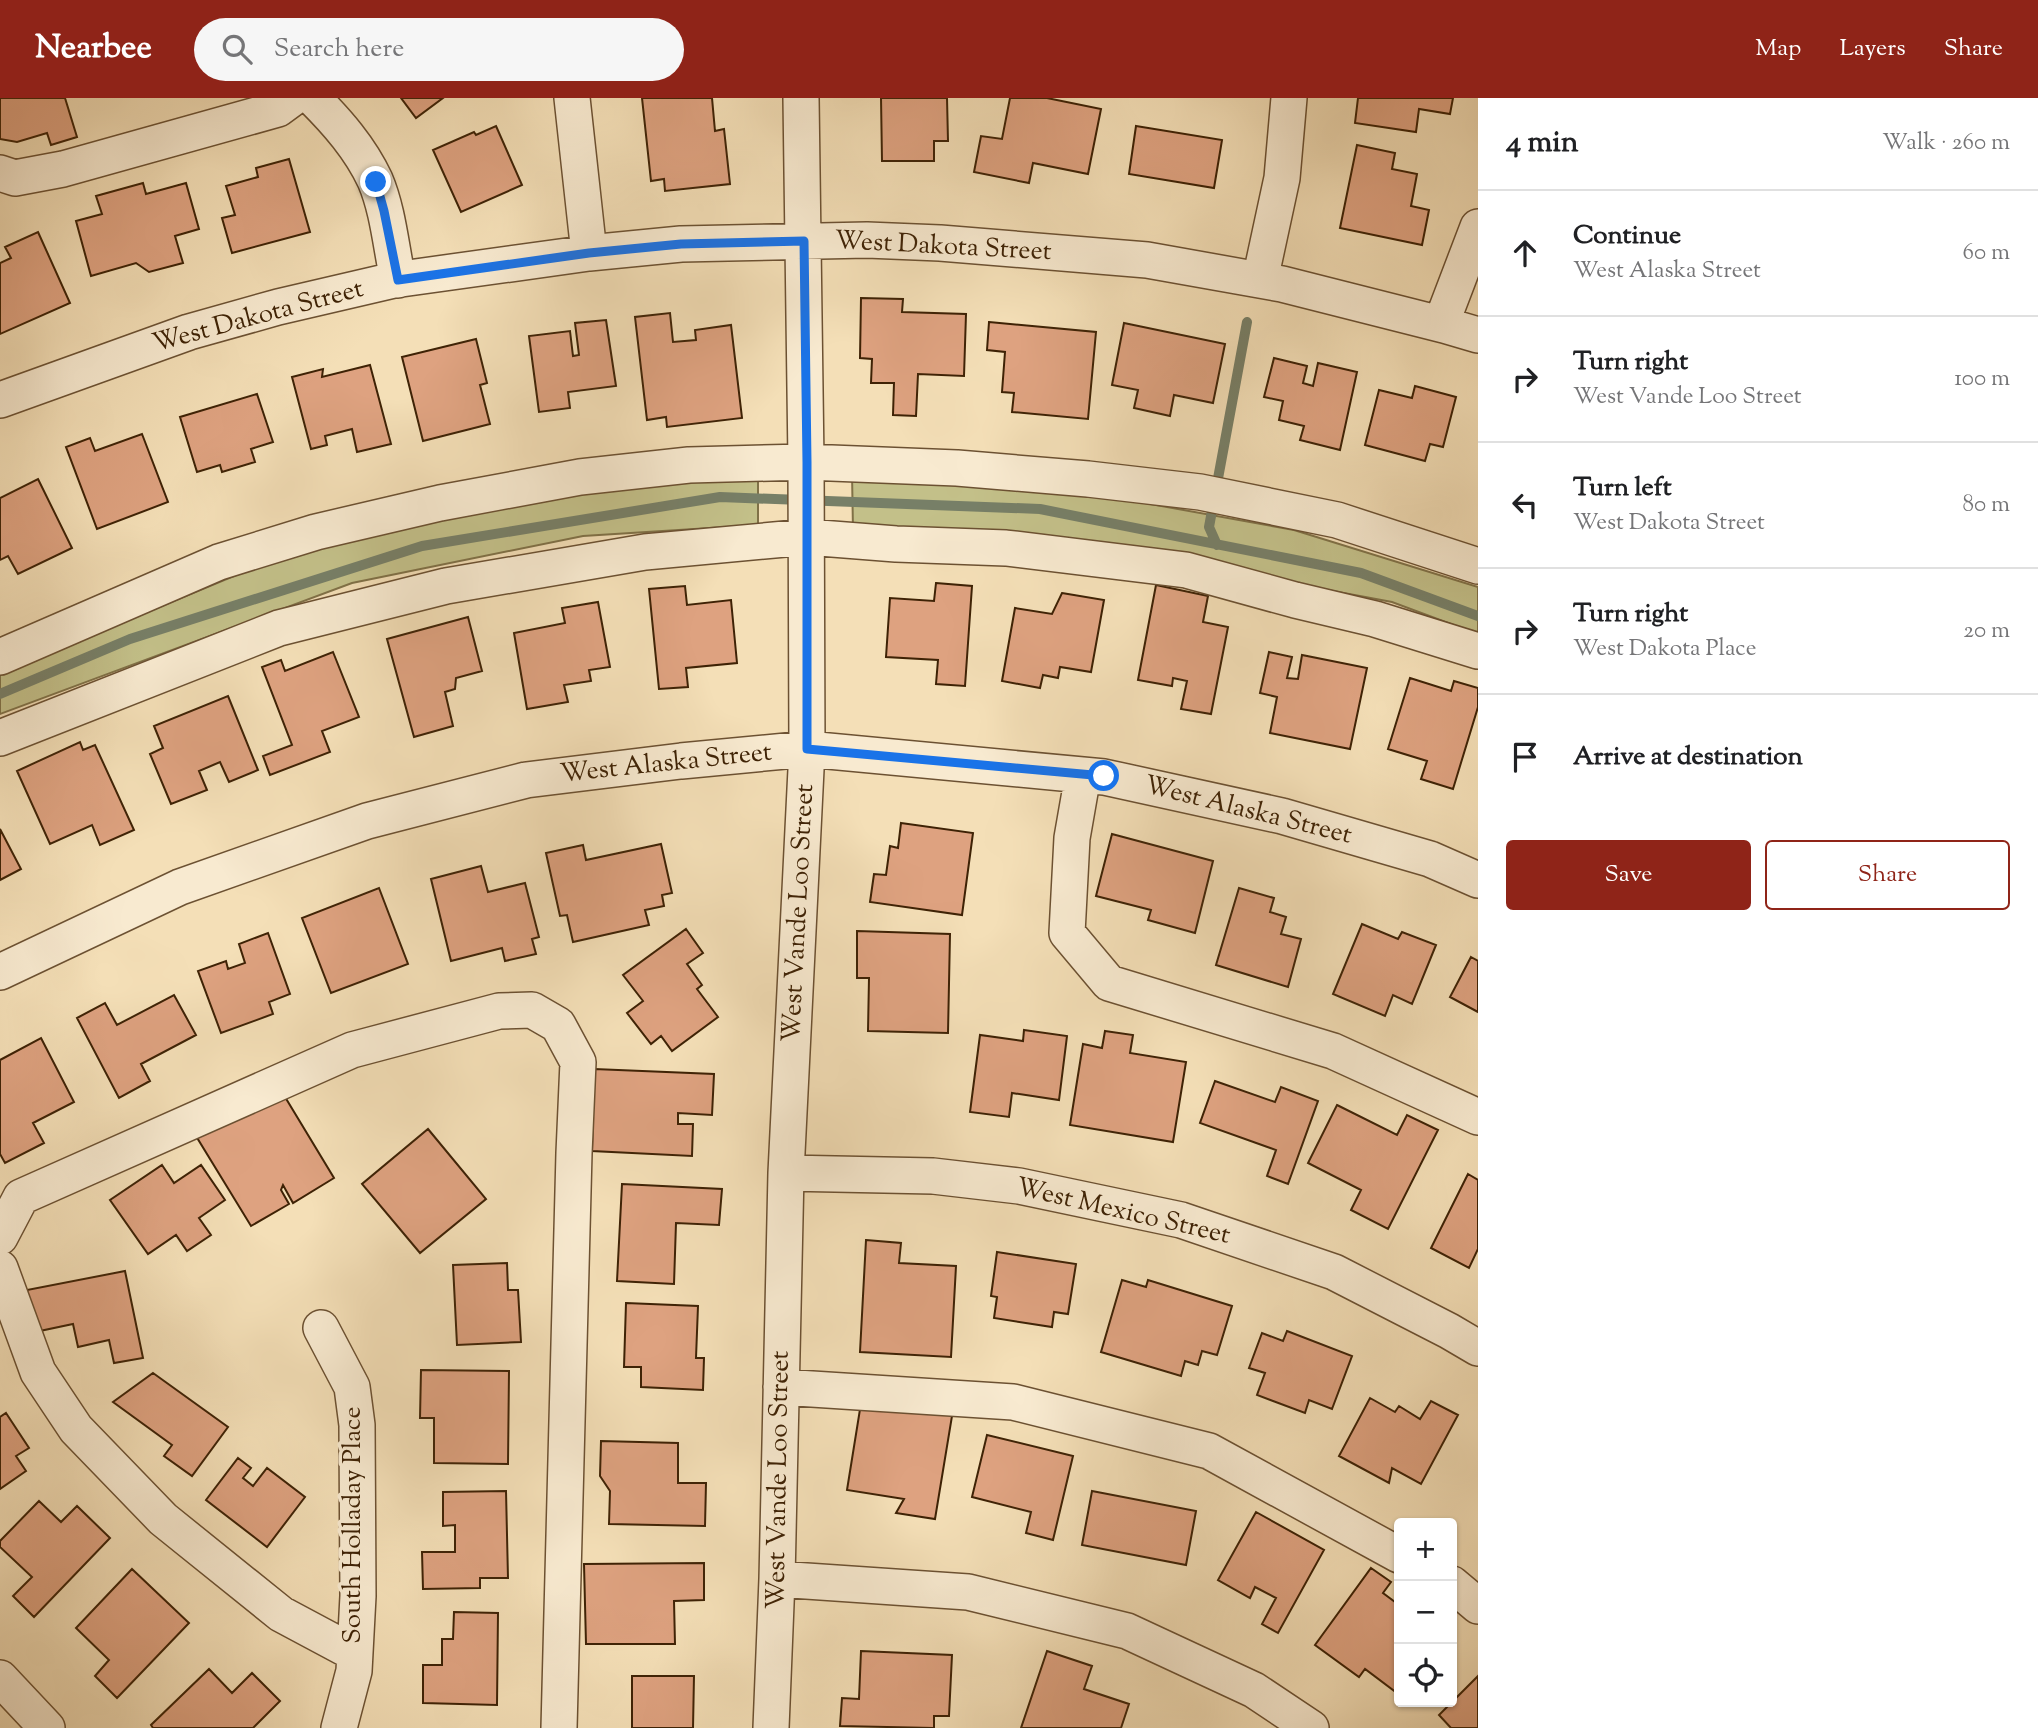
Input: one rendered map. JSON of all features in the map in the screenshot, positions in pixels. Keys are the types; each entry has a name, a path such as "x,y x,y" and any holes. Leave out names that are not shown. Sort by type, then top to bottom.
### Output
{"street":[{"path":"0,173 15,178 63,169 278,109 293,98"},
{"path":"313,98 340,125 364,159 376,182 398,280"},
{"path":"572,98 589,253"},
{"name":"West Vande Loo Street","path":"771,1728 786,1173 807,749 807,462 801,98"},
{"path":"1260,280 1282,178 1289,98"},
{"path":"1441,324 1478,227"},
{"name":"West Dakota Street","path":"0,400 189,332 278,307 398,280 589,253 681,244 867,240 940,243 1133,259 1282,284 1478,335"},
{"path":"0,657 219,562 316,532 440,503 580,477 690,465 807,462 957,468 1200,492 1337,520 1478,566"},
{"path":"0,738 279,628 446,586 645,552 807,537 1006,548 1186,570 1375,619 1478,651"},
{"name":"West Alaska Street","path":"0,972 180,887 367,821 526,780 807,749 1104,776 1282,816 1430,859 1478,880"},
{"path":"1083,775 1072,838 1067,933 1109,983 1333,1051 1478,1117"},
{"path":"0,1237 21,1196 352,1050 499,1011 532,1010 558,1025 578,1062 559,1728"},
{"name":"West Mexico Street","path":"786,1173 933,1176 1019,1186 1181,1220 1334,1272 1478,1348"},
{"path":"0,1268 38,1372 76,1429 163,1519 281,1614 354,1653"},
{"name":"South Holladay Place","path":"321,1328 352,1387 357,1424 358,1596 354,1671 339,1728"},
{"path":"781,1387 1013,1402 1209,1451 1394,1552"},
{"path":"777,1579 968,1592 1127,1631 1254,1690 1311,1728"},
{"path":"1457,1588 1478,1606"},
{"path":"0,1678 47,1728"}],"shaded area":[{"path":"758,471 758,525 583,536 352,583 0,714 0,673 292,552 459,512 671,479"},
{"path":"852,473 1073,490 1294,530 1478,587 1478,634 1392,602 1161,559 853,530"}],"building":[{"path":"0,98 65,98 77,137 51,145 47,133 17,142 0,139"},
{"path":"401,98 443,98 416,118"},
{"path":"642,98 712,98 715,131 724,129 730,184 665,191 664,179 651,181"},
{"path":"881,98 947,98 948,141 934,141 934,161 882,161"},
{"path":"1010,98 1047,98 1101,109 1088,174 1033,163 1029,183 974,172 981,136 1002,139"},
{"path":"1358,98 1453,98 1450,114 1419,109 1416,132 1355,123"},
{"path":"496,126 522,185 461,212 433,150 474,132 476,135"},
{"path":"1136,126 1222,140 1214,188 1129,174"},
{"path":"1357,145 1395,153 1392,169 1417,174 1411,206 1429,210 1422,245 1340,228"},
{"path":"289,159 310,232 232,253 222,218 235,215 226,186 258,177 256,168"},
{"path":"143,183 146,194 186,183 199,229 175,236 183,263 149,272 136,263 91,276 76,221 102,214 96,196"},
{"path":"38,232 70,303 0,334 0,263 11,258 5,247"},
{"path":"861,298 903,299 902,312 966,314 964,376 918,374 916,416 893,415 894,383 871,383 872,359 860,358"},
{"path":"670,313 673,342 696,340 695,330 731,325 742,418 667,427 666,417 647,420 635,317"},
{"path":"606,320 616,386 568,392 570,408 539,412 529,336 570,331 573,356 579,355 575,323"},
{"path":"989,322 1096,332 1088,419 1012,412 1014,393 1002,392 1005,352 987,350"},
{"path":"1124,323 1225,344 1213,403 1174,395 1170,416 1134,408 1138,390 1112,385"},
{"path":"476,339 487,383 480,385 490,424 423,441 402,357"},
{"path":"1274,358 1307,366 1303,383 1313,386 1318,363 1357,372 1340,450 1300,440 1304,426 1279,420 1283,401 1264,397"},
{"path":"370,365 391,444 357,452 352,429 325,436 327,445 311,449 292,377 323,369 322,377"},
{"path":"1415,386 1456,397 1443,447 1430,444 1425,461 1365,445 1379,390 1412,398"},
{"path":"257,394 273,442 251,449 255,462 222,472 220,465 197,472 180,417"},
{"path":"142,434 168,502 97,529 66,447 90,438 95,451"},
{"path":"38,479 72,548 18,574 8,556 0,560 0,498"},
{"path":"936,583 972,586 965,686 936,684 938,660 886,657 890,598 934,601"},
{"path":"1156,585 1208,596 1203,622 1228,627 1211,714 1181,709 1187,681 1173,678 1172,686 1138,680"},
{"path":"685,586 687,605 731,600 737,663 686,668 688,687 659,689 649,589"},
{"path":"1062,593 1104,600 1091,672 1060,667 1058,678 1043,675 1040,688 1002,681 1015,608 1052,614"},
{"path":"598,602 610,667 589,670 591,681 564,685 568,702 527,709 514,633 565,623 562,608"},
{"path":"468,617 482,671 456,678 455,689 445,692 453,726 414,737 387,639"},
{"path":"333,652 359,717 322,731 330,752 270,775 263,756 292,745 262,667 281,660 285,671"},
{"path":"1269,652 1292,657 1287,678 1298,679 1302,655 1367,668 1350,749 1270,733 1277,697 1260,693"},
{"path":"1410,678 1451,691 1454,681 1478,688 1478,707 1453,789 1421,779 1427,761 1388,749"},
{"path":"228,696 258,770 229,782 220,762 199,771 207,790 171,804 150,754 163,748 154,726"},
{"path":"80,742 83,750 95,745 134,830 100,845 92,825 50,844 17,771"},
{"path":"901,823 973,833 962,915 870,902 874,874 886,875 890,846 898,848"},
{"path":"0,829 21,869 0,880"},
{"path":"1112,834 1213,861 1195,933 1148,920 1151,910 1096,896"},
{"path":"661,844 672,893 662,895 664,906 645,910 649,925 573,942 567,915 560,916 546,853 583,845 586,860"},
{"path":"481,866 488,892 525,883 539,937 532,939 536,954 505,961 502,948 451,961 431,879"},
{"path":"379,888 408,964 331,993 302,918"},
{"path":"1239,888 1274,898 1270,912 1286,917 1281,934 1301,939 1288,987 1216,965"},
{"path":"1362,924 1398,939 1402,932 1436,945 1412,1004 1393,995 1385,1016 1333,994"},
{"path":"686,929 703,953 687,964 702,985 697,989 718,1017 672,1051 661,1036 651,1044 627,1013 643,1001 623,975"},
{"path":"857,931 950,934 948,1033 868,1031 869,978 857,978"},
{"path":"268,933 290,994 269,1002 273,1014 221,1033 198,971 226,961 228,969 245,963 239,944"},
{"path":"1471,957 1478,961 1478,1012 1450,997"},
{"path":"174,995 196,1035 141,1064 150,1081 119,1098 77,1018 105,1003 117,1025"},
{"path":"1024,1030 1067,1036 1059,1100 1012,1093 1009,1117 970,1112 980,1035 1023,1041"},
{"path":"1105,1031 1133,1035 1130,1053 1186,1062 1173,1142 1070,1125 1083,1044 1102,1048"},
{"path":"41,1038 74,1102 33,1123 44,1143 5,1163 0,1154 0,1060"},
{"path":"594,1069 714,1074 712,1115 678,1113 678,1124 693,1124 692,1156 592,1151"},
{"path":"1215,1081 1275,1102 1281,1087 1318,1101 1288,1184 1267,1176 1276,1150 1200,1123"},
{"path":"279,1087 334,1178 293,1203 283,1185 281,1190 289,1204 251,1226 196,1136"},
{"path":"1337,1105 1397,1135 1407,1115 1438,1130 1388,1229 1351,1210 1361,1190 1308,1163"},
{"path":"428,1129 486,1199 420,1253 362,1184"},
{"path":"162,1165 174,1183 201,1165 225,1200 199,1218 211,1235 187,1251 176,1235 148,1254 110,1200"},
{"path":"1468,1174 1478,1180 1478,1249 1469,1268 1431,1248"},
{"path":"622,1184 722,1189 719,1225 676,1223 674,1284 617,1281"},
{"path":"866,1240 901,1243 899,1263 956,1266 951,1357 860,1352"},
{"path":"997,1252 1076,1264 1068,1314 1054,1312 1052,1327 994,1318 997,1297 991,1296"},
{"path":"507,1263 508,1290 518,1290 521,1342 457,1345 453,1265"},
{"path":"125,1271 143,1358 114,1363 109,1340 78,1347 73,1324 35,1332 27,1290"},
{"path":"1122,1280 1146,1287 1148,1280 1232,1306 1217,1355 1202,1351 1198,1365 1185,1361 1181,1376 1101,1352"},
{"path":"626,1303 698,1306 696,1358 704,1358 703,1390 641,1387 641,1367 624,1367"},
{"path":"1287,1331 1352,1356 1332,1409 1309,1400 1305,1413 1257,1395 1265,1373 1249,1368 1262,1333 1283,1341"},
{"path":"421,1370 509,1371 508,1464 434,1463 434,1418 420,1418"},
{"path":"153,1373 228,1427 192,1476 164,1456 172,1445 113,1402"},
{"path":"1370,1398 1395,1412 1399,1406 1420,1419 1431,1401 1458,1415 1421,1484 1392,1468 1389,1483 1339,1456"},
{"path":"861,1403 953,1410 935,1519 896,1513 904,1499 847,1490"},
{"path":"6,1413 29,1448 16,1456 26,1471 0,1489 0,1417"},
{"path":"987,1435 1073,1456 1053,1540 1026,1533 1031,1512 972,1497"},
{"path":"601,1441 678,1443 678,1483 706,1483 705,1526 609,1524 610,1491 600,1476"},
{"path":"238,1458 251,1468 243,1478 253,1486 267,1468 305,1497 267,1547 206,1500"},
{"path":"506,1491 508,1578 480,1578 480,1588 423,1589 422,1552 455,1552 455,1525 443,1526 443,1492"},
{"path":"1092,1491 1196,1511 1186,1565 1082,1545"},
{"path":"39,1501 61,1522 77,1506 110,1538 34,1617 13,1596 32,1577 0,1547 0,1541"},
{"path":"1256,1512 1324,1550 1278,1633 1262,1624 1276,1598 1255,1587 1250,1598 1218,1580"},
{"path":"704,1563 704,1600 674,1601 675,1644 586,1644 584,1564"},
{"path":"1371,1568 1391,1582 1383,1593 1394,1601 1394,1691 1365,1669 1359,1677 1315,1645"},
{"path":"132,1569 189,1623 117,1698 95,1676 109,1660 76,1628"},
{"path":"454,1612 498,1613 497,1705 423,1703 423,1665 442,1665 442,1639 453,1639"},
{"path":"861,1651 952,1655 949,1716 934,1716 934,1728 840,1726 842,1698 859,1699"},
{"path":"1047,1651 1092,1666 1084,1689 1129,1704 1121,1728 1021,1728"},
{"path":"209,1669 232,1693 252,1673 280,1701 253,1728 153,1728 151,1725"},
{"path":"632,1676 694,1676 693,1728 632,1728"},
{"path":"1478,1676 1478,1728 1451,1728 1439,1715 1447,1707 1457,1707 1457,1697"}],"waterway":[{"path":"1217,545 1209,527 1247,322"},
{"path":"0,694 130,639 422,546 720,497 1040,509 1361,573 1478,616"}],"route":[{"path":"376,182 398,280 589,253 681,244 804,241 807,749 1104,776"}]}
